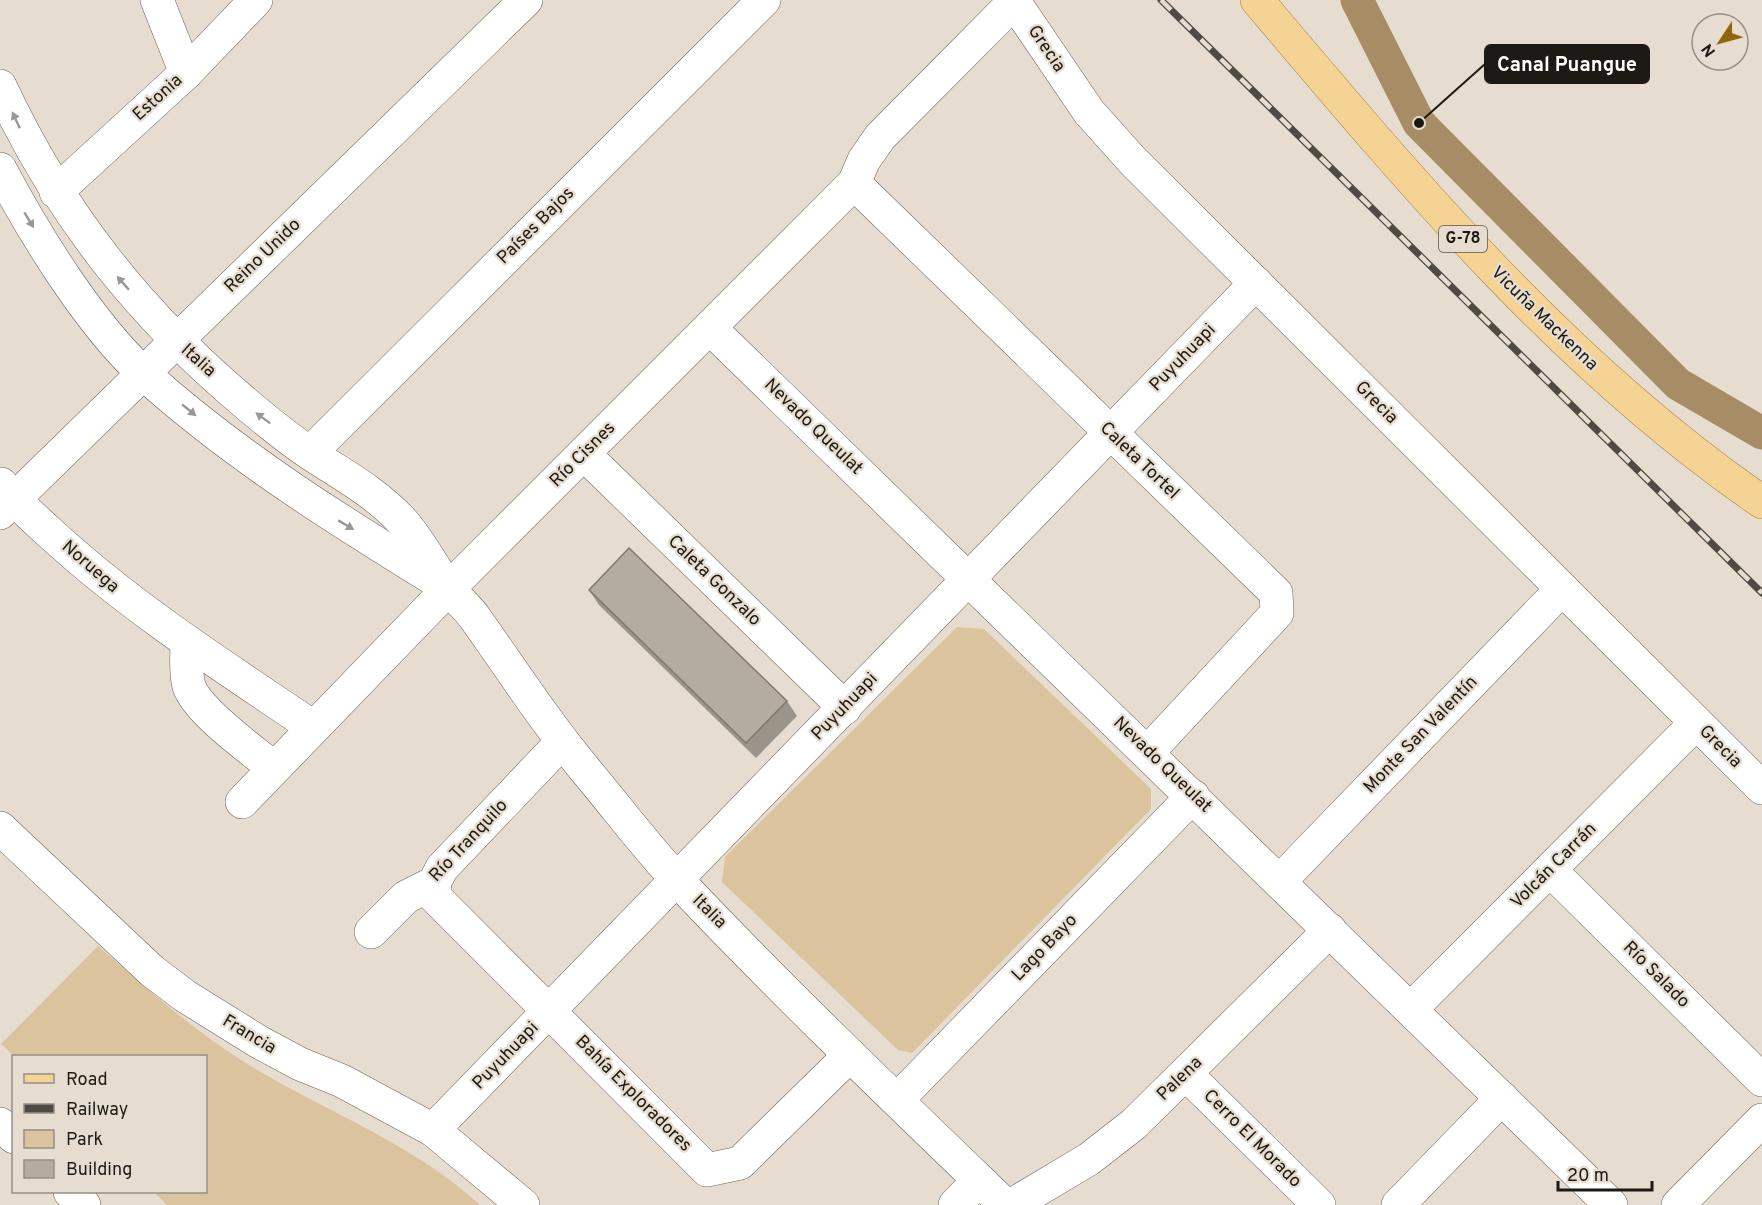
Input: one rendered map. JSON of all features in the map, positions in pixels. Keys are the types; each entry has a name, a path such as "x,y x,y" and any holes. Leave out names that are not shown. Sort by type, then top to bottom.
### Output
{"main road":[{"name":"Vicuña Mackenna","path":"1257,0 1412,183 1482,259 1556,332 1624,393 1694,452 1762,502"}],"street":[{"path":"157,0 186,73"},
{"name":"Estonia","path":"56,192 186,73 256,0"},
{"name":"Reino Unido","path":"5,499 143,373 526,0"},
{"name":"Países Bajos","path":"310,453 764,0"},
{"name":"Río Cisnes","path":"242,802 449,588 854,183 864,160 880,137 1013,1"},
{"name":"Grecia","path":"1013,1 1089,112 1133,161 1762,788"},
{"name":"Italia","path":"0,86 20,129 56,192 112,270 176,341 251,408 310,453 363,486 402,521 429,556 449,588 473,615 562,742 678,881 850,1055 1005,1205"},
{"name":"Italia","path":"0,169 63,272 115,341 143,373 288,488 449,588"},
{"name":"Caleta Tortel","path":"854,183 1276,593 1277,613 1148,752"},
{"name":"Puyuhuapi","path":"434,1130 1256,283"},
{"name":"Nevado Queulat","path":"710,327 971,578 1611,1205"},
{"name":"Caleta Gonzalo","path":"584,454 845,708"},
{"name":"Noruega","path":"5,499 187,643 313,728"},
{"name":"Monte San Valentín","path":"1280,881 1562,589"},
{"path":"187,643 187,676 193,694 227,729 274,768"},
{"name":"Volcán Carrán","path":"1411,1009 1696,723"},
{"name":"Río Tranquilo","path":"371,932 405,897 434,883 442,868 562,742"},
{"name":"Lago Bayo","path":"897,1100 1193,796"},
{"name":"Francia","path":"0,828 152,971 185,996 259,1042 300,1064 342,1081 434,1130 523,1205"},
{"name":"Río Salado","path":"1550,870 1762,1080"},
{"name":"Bahía Exploradores","path":"434,883 436,898 551,1010 707,1170 740,1163 850,1055"},
{"name":"Palena","path":"1012,1205 1089,1159 1134,1124 1330,930"},
{"name":"Cerro El Morado","path":"1186,1074 1319,1205"},
{"path":"1398,1205 1502,1098"},
{"path":"1678,1205 1762,1119"},
{"path":"0,1124 12,1135"},
{"path":"955,1205 979,1180"},
{"path":"72,1193 84,1205"}],"green space":[{"path":"957,627 984,629 1151,789 1151,809 912,1053 898,1050 722,882 725,857"},
{"path":"98,946 171,1009 229,1052 278,1082 398,1146 454,1183 480,1205 167,1205 155,1193 207,1193 207,1055 13,1055 1,1044"}],"building":[{"path":"629,548 787,701 746,743 589,590"}],"waterway":[{"path":"1357,0 1419,123 1678,384 1762,433"}],"railway":[{"path":"1161,0 1762,593"}],"place":[{"name":"Canal Puangue","path":"1419,123"}]}
